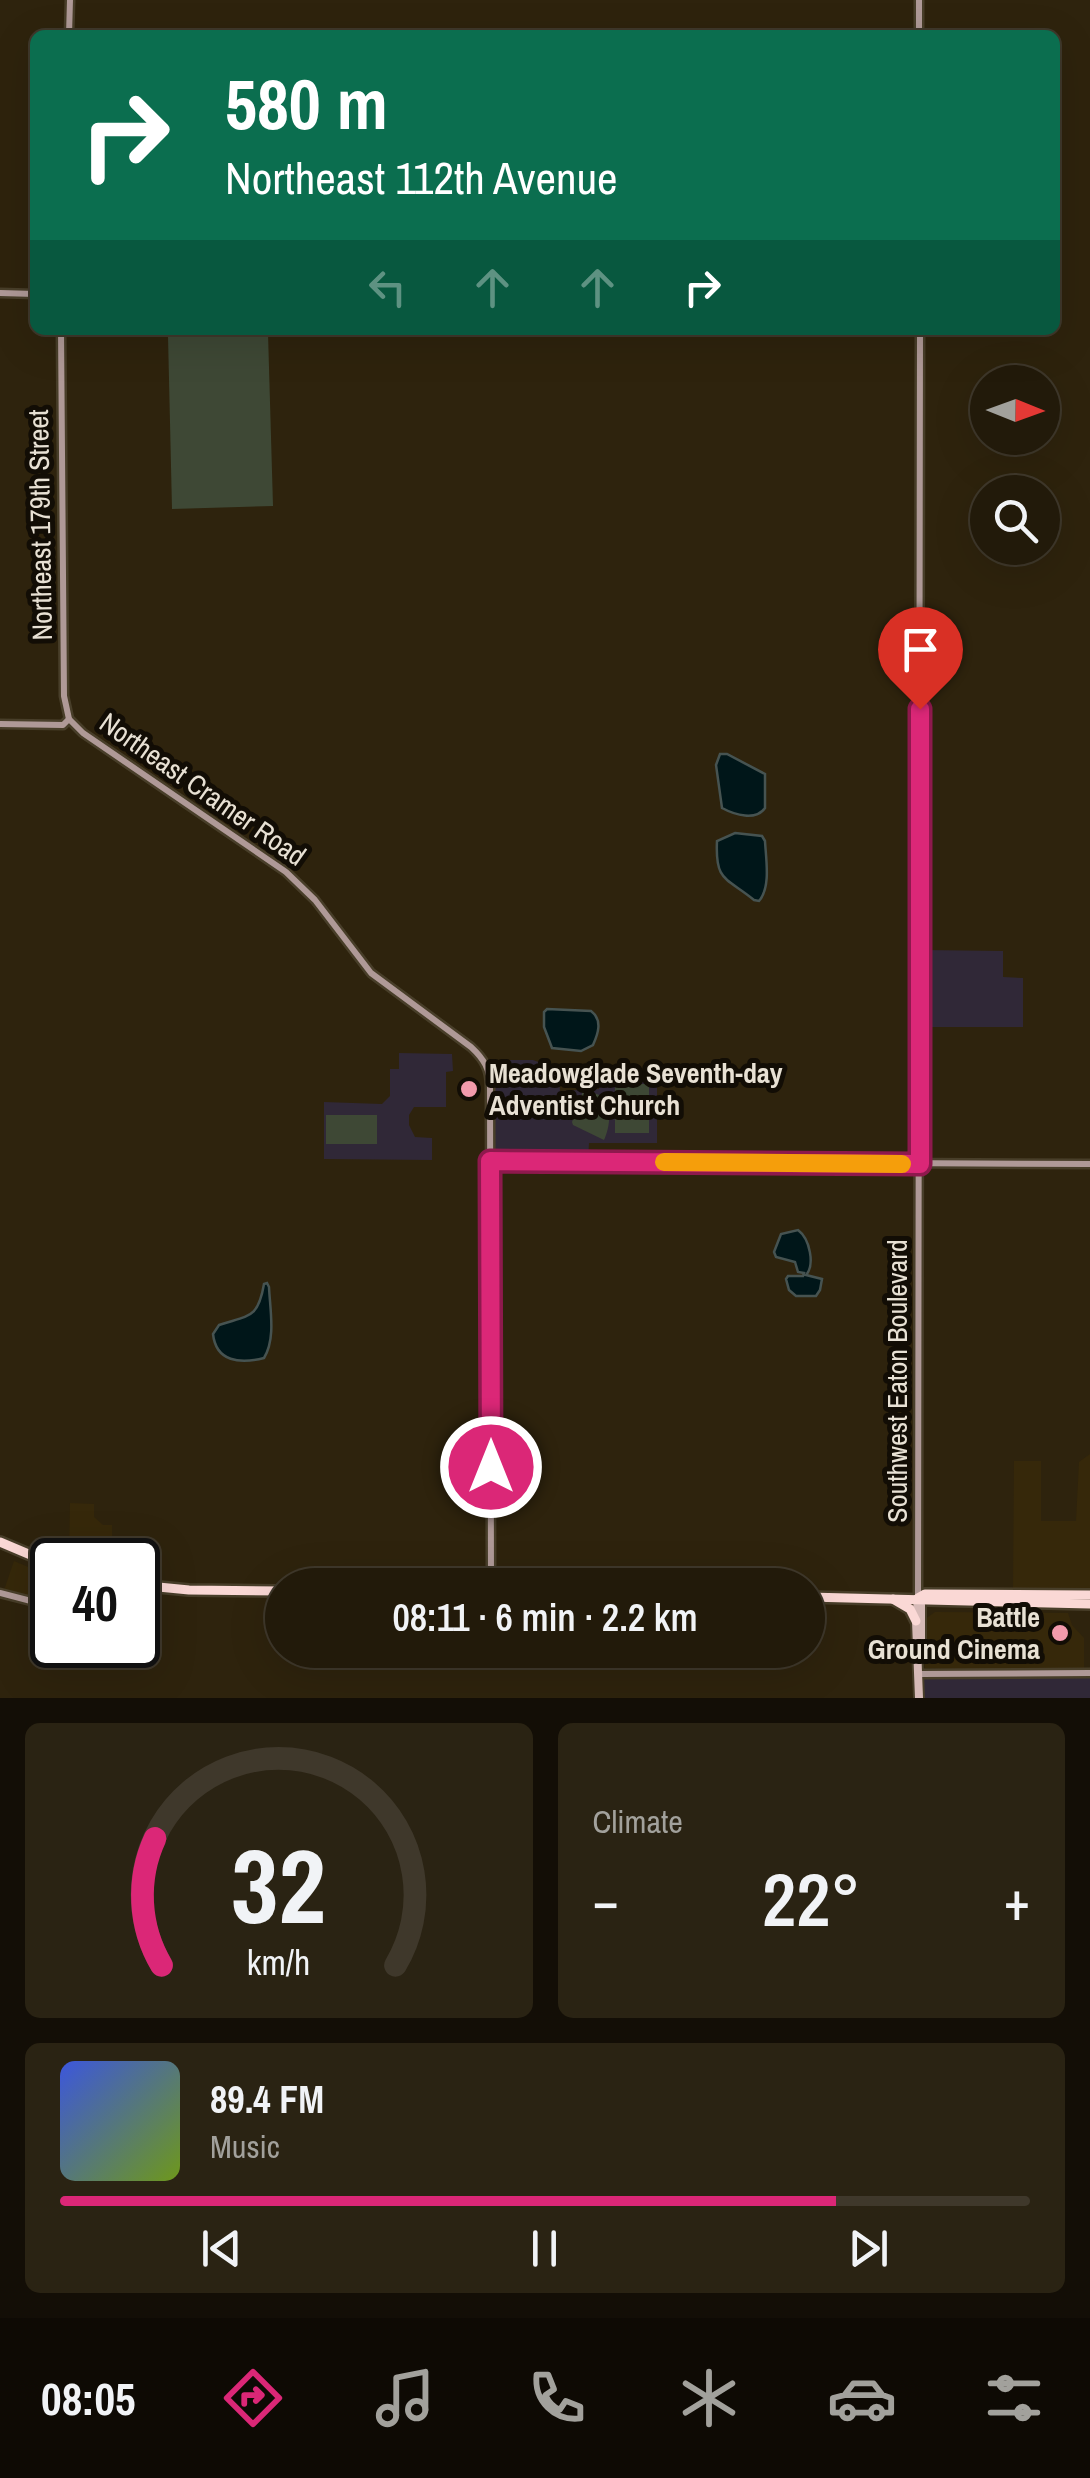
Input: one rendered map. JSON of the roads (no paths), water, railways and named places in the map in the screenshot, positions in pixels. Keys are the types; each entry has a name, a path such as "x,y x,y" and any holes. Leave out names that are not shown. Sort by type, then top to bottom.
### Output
{"highway":[{"path":"0,1542 30,1555"},
{"path":"160,1587 265,1591"},
{"path":"825,1597 1090,1596"},
{"path":"891,1598 918,1618 936,1602"},
{"path":"918,1598 925,1602 1090,1604"}],"main road":[{"name":"Southwest Eaton Boulevard","path":"918,1598 919,1695"},
{"name":"Southwest Eaton Boulevard","path":"918,1618 919,1695"},
{"path":"916,1656 921,1672"}],"street":[{"path":"70,0 70,30"},
{"path":"919,0 919,30"},
{"path":"0,293 30,294"},
{"name":"Northeast 179th Street","path":"60,335 64,696 69,720"},
{"name":"Southwest Eaton Boulevard","path":"918,1598 920,335"},
{"path":"0,724 63,726 69,720"},
{"name":"Northeast Cramer Road","path":"69,720 286,872 316,900 371,972 484,1060 490,1080 490,1161"},
{"path":"493,1568 490,1161 1090,1164"},
{"path":"0,1593 30,1601"},
{"path":"921,1672 1090,1673"}],"place":[{"name":"Meadowglade Seventh-day Adventist Church","path":"469,1089"},
{"name":"Battle Ground Cinema","path":"1060,1633"}]}
